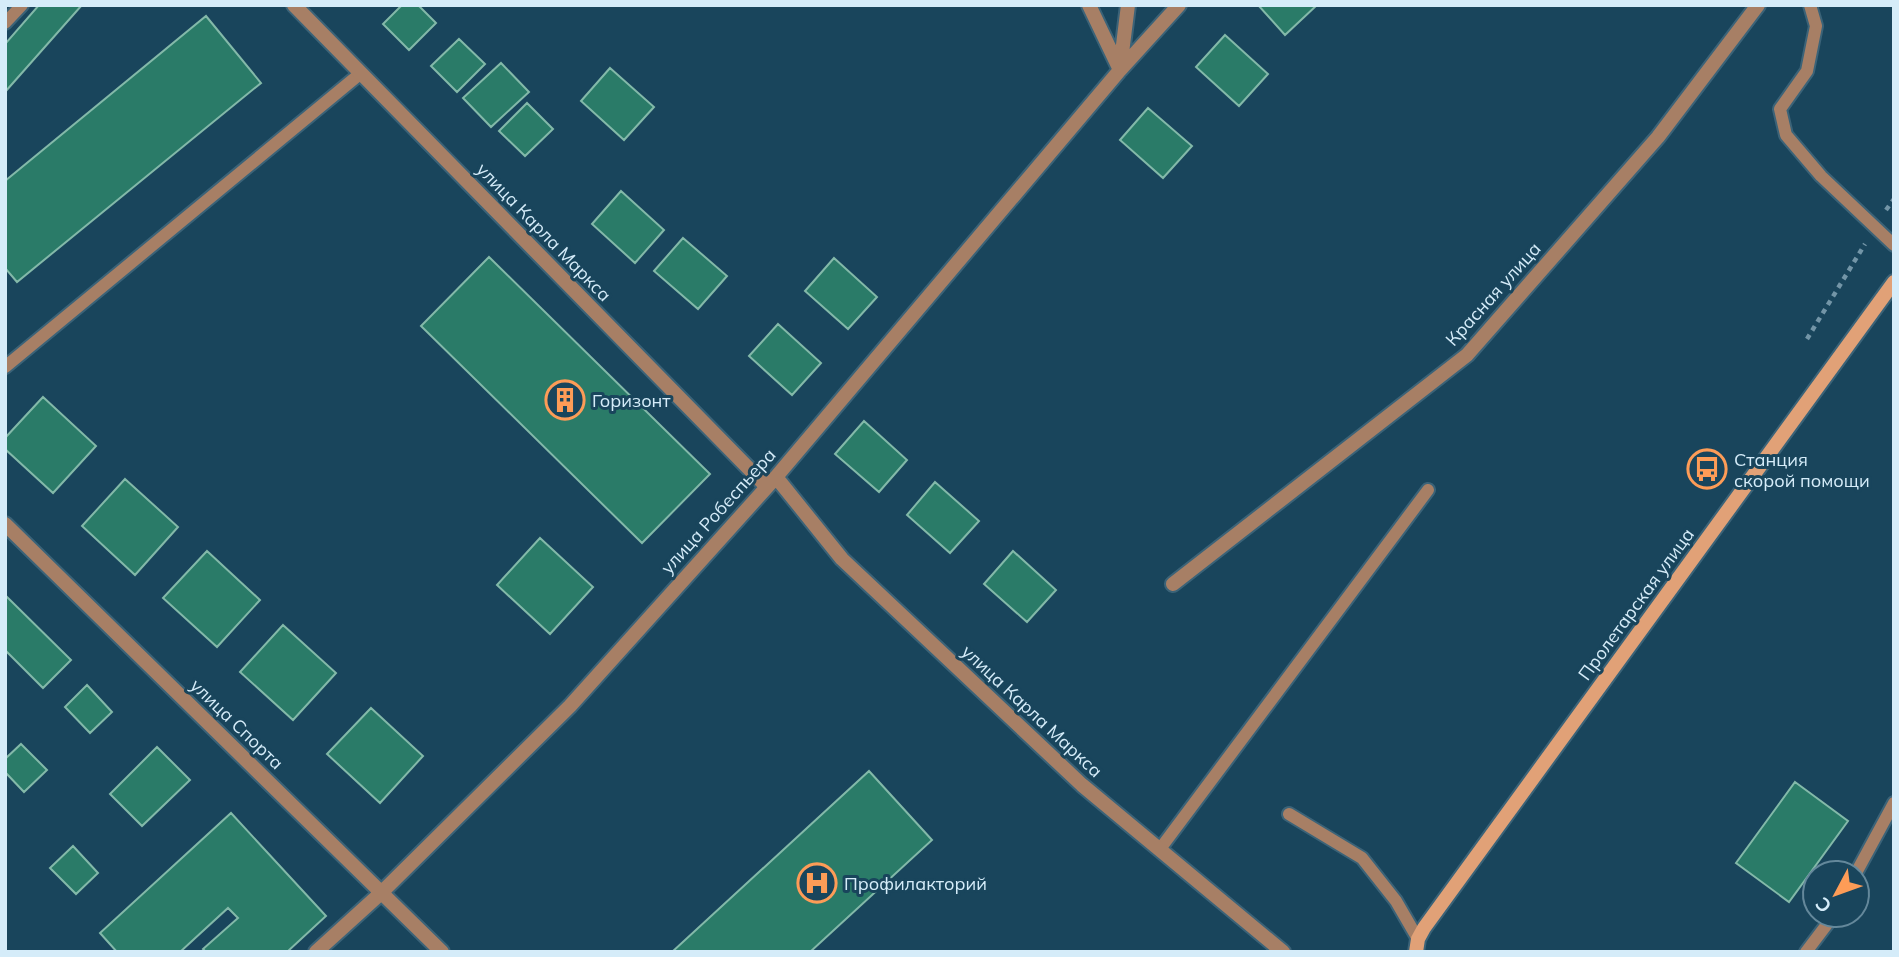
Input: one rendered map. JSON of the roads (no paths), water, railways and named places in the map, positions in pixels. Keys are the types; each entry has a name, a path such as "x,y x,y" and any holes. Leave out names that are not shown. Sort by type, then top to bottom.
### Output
{"main road":[{"name":"Пролетарская улица","path":"1417,945 1894,282"}],"street":[{"name":"улица Карла Маркса","path":"294,5 771,481 842,559 1082,785 1283,952"},
{"path":"1089,5 1120,70"},
{"path":"1120,70 1129,5"},
{"name":"улица Робеспьера","path":"316,952 381,893 570,706 771,481 1120,70 1179,5"},
{"name":"Красная улица","path":"1173,584 1467,355 1658,136 1758,5"},
{"name":"улица Спорта","path":"5,524 442,952"}],"lane":[{"path":"5,23 22,5"},
{"path":"1810,5 1816,26 1807,71 1780,109 1786,135 1821,176 1894,245"},
{"path":"5,366 361,73"},
{"path":"1160,849 1428,490"},
{"path":"1864,859 1894,803"},
{"path":"1289,814 1362,858 1396,901 1417,945"},
{"path":"1807,952 1823,929"}],"place":[{"name":"Горизонт","path":"565,400"},
{"name":"Станция скорой помощи","path":"1707,469"},
{"name":"Профилакторий","path":"817,883"}]}
